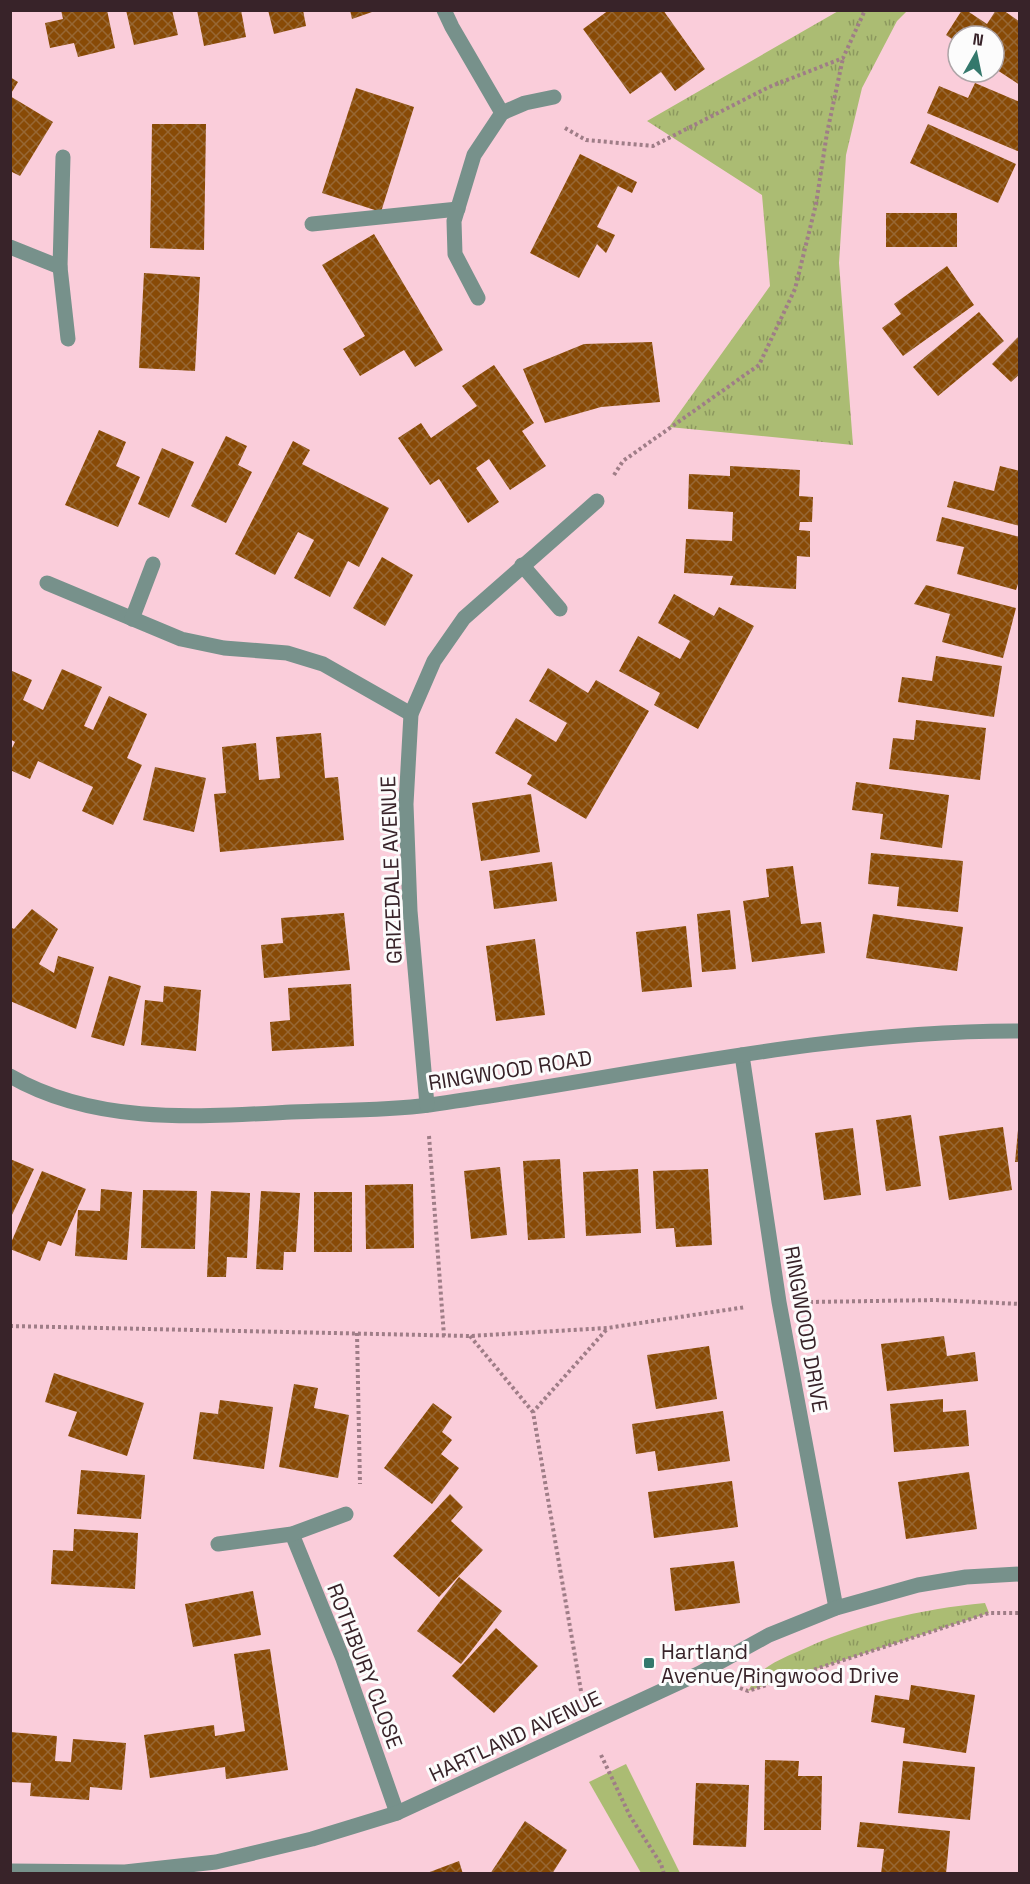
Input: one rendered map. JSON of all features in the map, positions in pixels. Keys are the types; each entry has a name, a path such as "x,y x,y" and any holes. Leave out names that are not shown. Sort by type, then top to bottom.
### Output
{"street":[{"path":"444,10 502,113"},
{"path":"478,298 455,254 454,221 474,155 502,113 525,103 554,97"},
{"path":"63,157 60,267 68,339"},
{"path":"312,224 458,209"},
{"path":"10,247 60,267"},
{"name":"GRIZEDALE AVENUE","path":"427,1105 410,911 406,804 411,714 434,661 464,618 597,501"},
{"path":"132,619 153,564"},
{"path":"522,565 560,609"},
{"path":"47,583 181,639 224,648 287,653 323,664 411,714"},
{"name":"RINGWOOD ROAD","path":"10,1076 34,1089 92,1107 143,1115 218,1115 427,1105 854,1039 963,1031 1020,1031"},
{"name":"RINGWOOD DRIVE","path":"742,1055 779,1302 836,1608"},
{"path":"218,1544 292,1534 346,1514"},
{"name":"ROTHBURY CLOSE","path":"292,1534 343,1659 397,1813"},
{"name":"HARTLAND AVENUE","path":"10,1871 125,1873 216,1862 312,1839 397,1813 700,1673 769,1635 836,1608 918,1585 966,1577 1020,1574"}],"path":[{"path":"597,501 623,461 759,365 795,289 816,204 827,134 843,58 866,10"},
{"path":"525,103 585,140 653,146 770,87 843,58"},
{"path":"427,1105 444,1336"},
{"path":"10,1326 470,1336 607,1328 779,1302 936,1300 1020,1304"},
{"path":"533,1412 607,1328"},
{"path":"346,1514 361,1501 357,1333"},
{"path":"470,1336 533,1412 587,1726 630,1816 661,1864 664,1874"},
{"path":"700,1673 748,1691 989,1613 1020,1613"}],"green space":[{"path":"840,10 907,11 897,21 862,88 846,155 839,263 853,445 669,427 770,286 762,195 647,121"},
{"path":"985,1603 989,1613 748,1691 759,1674 774,1663 842,1633 889,1619 936,1609"},
{"path":"626,1764 680,1873 641,1873 589,1782"}],"building":[{"path":"61,10 107,10 115,48 78,57 74,43 50,48 45,23 63,19"},
{"path":"126,10 172,10 178,35 134,45"},
{"path":"197,10 241,10 246,37 204,46"},
{"path":"268,10 303,10 306,26 274,34"},
{"path":"350,10 371,10 372,12 352,19"},
{"path":"609,10 663,10 705,69 675,91 661,72 630,94 583,29"},
{"path":"962,10 966,10 987,24 953,24"},
{"path":"996,10 1003,10 1020,22 1020,85 1006,76 1006,24 987,24"},
{"path":"10,77 18,82 10,95"},
{"path":"975,84 977,84 1020,102 1020,152 927,113 939,86 968,98"},
{"path":"356,88 414,107 381,212 322,193"},
{"path":"10,96 53,122 20,176 10,171"},
{"path":"152,124 206,124 204,250 150,248"},
{"path":"928,124 1016,164 998,203 910,163"},
{"path":"580,154 637,182 632,193 618,186 597,227 615,235 606,253 597,244 579,278 530,253"},
{"path":"886,213 957,213 957,247 886,247"},
{"path":"374,234 443,350 415,367 404,350 360,376 343,349 365,336 322,265"},
{"path":"947,266 974,305 903,356 882,328 901,314 894,304"},
{"path":"144,273 200,277 195,371 139,368"},
{"path":"979,312 1004,341 938,396 913,367"},
{"path":"1020,335 1020,374 1011,382 992,364"},
{"path":"652,342 660,402 601,407 545,423 523,369 584,344"},
{"path":"494,365 534,423 522,431 546,466 510,490 489,459 476,468 499,502 468,523 439,479 430,485 398,438 421,423 431,438 477,406 462,386"},
{"path":"99,430 126,442 116,466 140,477 118,527 65,505"},
{"path":"226,436 247,446 238,465 252,472 226,523 191,506"},
{"path":"293,441 310,450 302,464 389,508 359,567 348,561 330,597 294,578 314,540 298,532 275,575 235,554"},
{"path":"162,448 194,462 169,518 138,504"},
{"path":"730,466 800,470 799,496 813,497 812,522 800,522 799,530 810,531 810,557 797,556 796,589 730,585 733,576 684,573 686,539 732,541 733,512 688,509 689,474 730,476"},
{"path":"1000,466 1020,471 1020,526 947,507 954,481 994,491"},
{"path":"942,517 1020,537 1020,578 1016,590 957,574 964,547 936,541"},
{"path":"382,557 413,575 385,626 353,608"},
{"path":"926,585 1016,608 1003,658 942,642 950,614 914,604"},
{"path":"674,594 714,616 719,607 754,626 698,729 654,705 660,693 619,671 638,636 680,659 690,641 658,623"},
{"path":"936,656 1002,666 994,717 898,702 902,677 932,681"},
{"path":"548,668 588,693 596,680 649,711 586,819 527,784 532,775 495,753 516,718 556,742 567,723 529,701"},
{"path":"62,669 102,687 84,726 93,730 109,696 147,714 127,758 142,765 113,825 82,811 93,787 38,761 30,779 10,770 10,752 15,742 10,739 10,670 32,680 23,700 43,710"},
{"path":"916,720 986,728 980,780 889,769 893,738 914,740"},
{"path":"321,733 325,778 338,777 344,840 220,852 214,794 226,793 222,747 256,743 259,780 280,778 276,737"},
{"path":"155,767 206,778 194,832 143,820"},
{"path":"856,782 949,795 942,848 880,839 883,814 852,810"},
{"path":"531,794 540,852 481,861 472,803"},
{"path":"871,853 963,861 958,912 897,906 899,887 868,884"},
{"path":"552,862 557,901 494,909 489,871"},
{"path":"793,866 801,924 821,922 825,953 752,962 743,901 769,897 766,869"},
{"path":"32,909 58,929 39,964 54,973 58,956 94,967 76,1029 10,1001 10,927 14,929"},
{"path":"730,910 736,969 702,972 697,914"},
{"path":"344,913 350,970 264,978 261,945 283,943 281,918"},
{"path":"873,914 963,927 957,971 866,958"},
{"path":"686,926 692,987 642,992 636,932"},
{"path":"535,939 545,1015 496,1021 486,946"},
{"path":"109,976 141,986 124,1046 91,1037"},
{"path":"351,984 354,1046 272,1051 270,1022 290,1020 288,988"},
{"path":"164,986 201,990 196,1051 141,1045 145,1000 163,1002"},
{"path":"911,1115 921,1186 886,1191 876,1120"},
{"path":"1003,1127 1012,1190 949,1200 939,1136"},
{"path":"853,1128 861,1195 824,1200 815,1133"},
{"path":"1018,1130 1020,1130 1020,1162 1015,1162"},
{"path":"10,1159 34,1169 10,1219"},
{"path":"560,1159 565,1238 528,1240 523,1161"},
{"path":"500,1167 507,1235 471,1239 464,1171"},
{"path":"638,1169 641,1233 586,1236 583,1172"},
{"path":"708,1169 712,1245 676,1247 674,1228 656,1229 653,1171"},
{"path":"42,1171 86,1189 61,1246 48,1241 40,1261 10,1249 10,1245"},
{"path":"413,1184 414,1248 366,1249 365,1185"},
{"path":"101,1189 132,1192 127,1260 75,1256 78,1210 100,1211"},
{"path":"143,1190 197,1191 195,1249 141,1248"},
{"path":"211,1191 250,1193 247,1258 227,1257 226,1277 207,1277"},
{"path":"261,1191 300,1193 296,1252 284,1252 283,1270 256,1269"},
{"path":"314,1192 352,1192 352,1252 314,1252"},
{"path":"944,1336 947,1356 975,1352 978,1381 887,1391 881,1344"},
{"path":"709,1346 717,1399 656,1409 647,1355"},
{"path":"54,1373 144,1403 127,1456 68,1436 77,1412 45,1402"},
{"path":"294,1384 318,1388 314,1408 349,1415 338,1478 279,1467"},
{"path":"943,1399 943,1412 966,1410 969,1446 894,1452 890,1404"},
{"path":"220,1400 273,1407 264,1469 193,1459 200,1412 218,1414"},
{"path":"433,1403 452,1417 442,1432 452,1440 441,1454 459,1468 432,1504 384,1468"},
{"path":"723,1411 730,1461 658,1471 655,1451 636,1454 632,1424"},
{"path":"81,1470 145,1475 141,1519 77,1514"},
{"path":"969,1472 977,1529 906,1539 898,1482"},
{"path":"732,1481 738,1527 654,1538 648,1492"},
{"path":"450,1494 463,1507 451,1521 483,1550 439,1597 393,1556"},
{"path":"74,1529 138,1533 135,1589 51,1584 53,1550 73,1551"},
{"path":"734,1561 740,1603 675,1611 670,1568"},
{"path":"459,1577 502,1611 461,1664 417,1631"},
{"path":"253,1591 261,1635 193,1647 185,1604"},
{"path":"496,1628 538,1666 494,1713 452,1676"},
{"path":"270,1649 288,1770 226,1779 225,1767 150,1778 144,1735 214,1725 215,1736 245,1731 234,1654"},
{"path":"911,1685 975,1695 966,1753 903,1743 905,1728 871,1722 875,1695 909,1700"},
{"path":"10,1732 57,1736 55,1761 71,1762 73,1739 126,1743 122,1790 90,1787 89,1800 30,1796 31,1783 10,1782"},
{"path":"765,1760 799,1761 798,1776 822,1776 821,1830 764,1830"},
{"path":"903,1761 975,1767 970,1820 898,1813"},
{"path":"696,1783 749,1785 746,1847 693,1845"},
{"path":"525,1821 567,1850 552,1874 490,1874"},
{"path":"860,1822 950,1831 946,1874 881,1874 884,1849 857,1847"},
{"path":"459,1861 463,1874 427,1874 427,1873"}],"place":[{"name":"Hartland Avenue/Ringwood Drive","path":"649,1663"}]}
